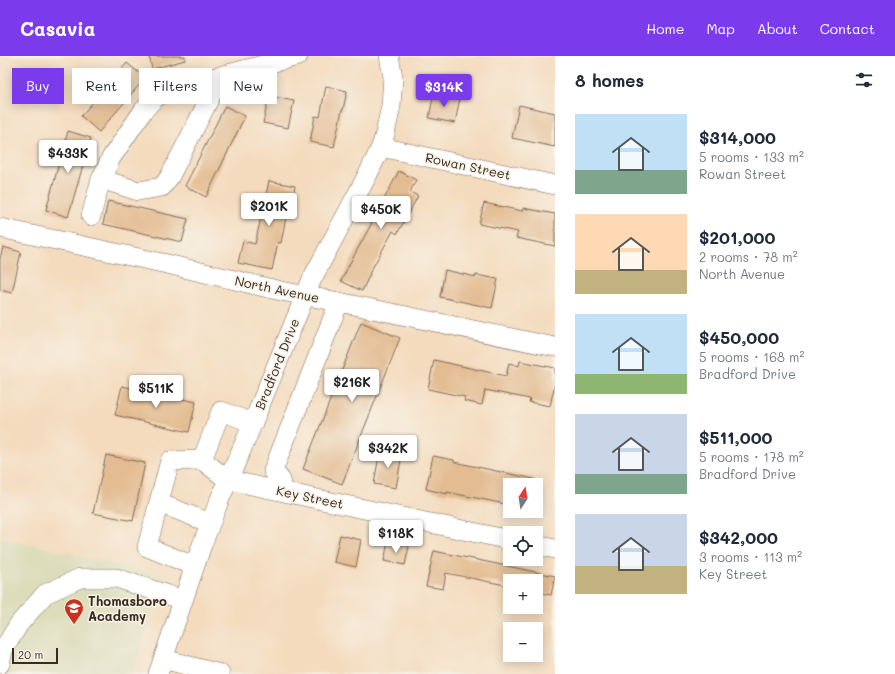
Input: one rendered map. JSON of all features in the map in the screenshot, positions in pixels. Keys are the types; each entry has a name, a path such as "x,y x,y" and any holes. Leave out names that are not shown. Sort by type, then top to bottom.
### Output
{"street":[{"path":"252,68 298,56"},
{"name":"Bradford Drive","path":"160,667 210,523 316,272 381,147 391,106 393,77 389,56"},
{"path":"91,216 101,179 111,158 143,111 155,98 173,88 220,76"},
{"path":"101,179 138,191 162,187 170,176 220,78"},
{"name":"Rowan Street","path":"381,147 555,185"},
{"name":"North Avenue","path":"0,228 167,264 281,291 555,347"},
{"path":"284,492 281,480 273,471 339,302"},
{"path":"202,460 221,411 253,423"},
{"path":"194,566 147,547 170,461 202,460 228,480"},
{"name":"Key Street","path":"228,480 503,539"},
{"path":"159,503 210,523"},
{"path":"543,546 555,549"},
{"path":"0,664 3,650 19,624 45,594 80,578 116,578 183,600"},
{"path":"160,667 220,674"}],"shaded area":[{"name":"Thomasboro Academy","path":"0,537 164,576 132,674 0,674"}],"building":[{"path":"149,56 185,56 185,60 152,68"},
{"path":"127,63 139,73 139,85 131,94 131,68 123,68"},
{"path":"326,86 347,91 334,147 310,142 315,116 320,117"},
{"path":"434,92 460,98 455,123 429,118"},
{"path":"277,98 294,101 288,128 263,123 267,104 277,104"},
{"path":"91,104 123,104 99,132 81,116"},
{"path":"519,105 555,113 555,147 512,138"},
{"path":"225,106 245,116 206,197 185,186"},
{"path":"68,131 91,138 68,217 46,210"},
{"path":"399,171 416,180 410,192 418,196 397,234 393,231 369,274 362,291 341,281 373,221 370,219 380,201 382,203"},
{"path":"269,181 295,186 291,208 288,207 281,243 278,242 272,270 238,263 243,241 255,244"},
{"path":"108,201 188,219 182,242 103,224"},
{"path":"484,203 522,211 523,208 555,214 555,246 516,238 518,232 479,224"},
{"path":"3,247 21,252 12,293 0,290 0,259"},
{"path":"445,270 476,277 476,275 498,279 492,308 440,297"},
{"path":"361,322 400,338 342,484 303,469"},
{"path":"434,360 506,376 509,363 519,366 520,361 555,368 555,383 550,406 529,402 530,399 485,390 482,405 464,401 465,397 428,389"},
{"path":"122,386 196,402 189,432 115,415"},
{"path":"380,450 402,454 396,488 374,484"},
{"path":"106,455 145,463 133,521 93,513"},
{"path":"433,456 529,478 503,478 503,504 426,489"},
{"path":"340,535 361,540 356,567 334,562"},
{"path":"388,542 409,546 405,565 384,561"},
{"path":"434,551 555,576 551,595 543,593 543,574 503,574 503,585 446,573 443,589 426,586"}],"place":[{"name":"Thomasboro Academy","path":"74,625"}]}
